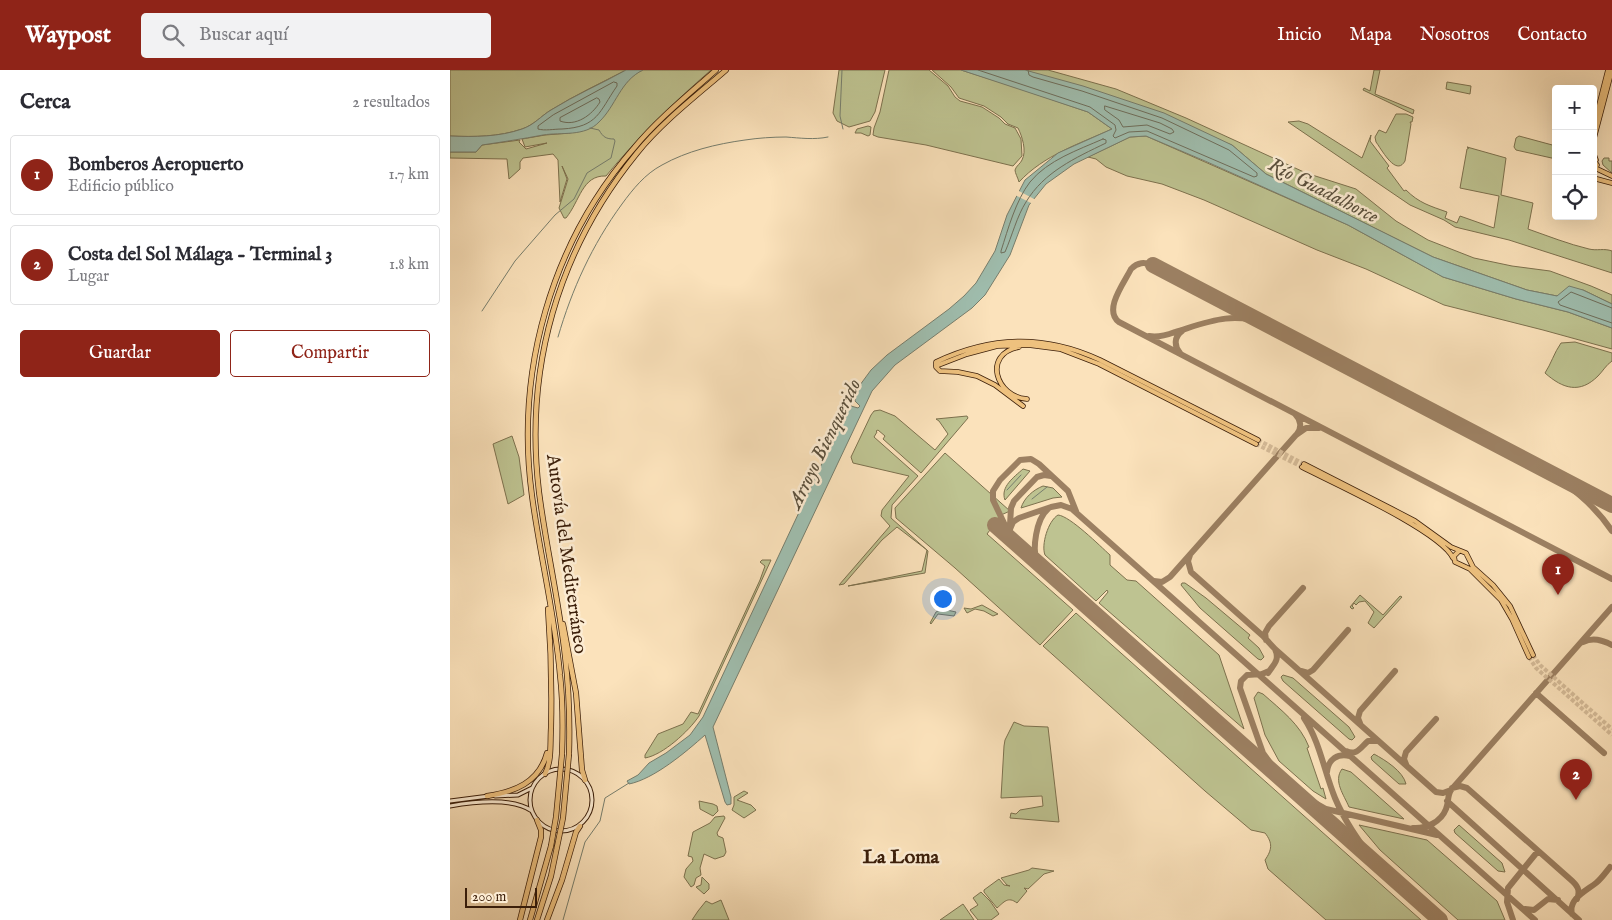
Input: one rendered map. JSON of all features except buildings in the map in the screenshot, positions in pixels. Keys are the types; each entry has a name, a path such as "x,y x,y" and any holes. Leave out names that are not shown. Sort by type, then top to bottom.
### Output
{"highway":[{"name":"Autovía del Mediterráneo","path":"530,920 551,846 556,817 562,754 563,712 560,673 528,460 528,415 536,346 546,308 560,268 578,229 607,182 633,148 661,118 716,70"},
{"name":"Autovía del Mediterráneo","path":"537,920 551,876 563,818 569,754 570,712 567,674 539,493 536,459 535,415 543,347 553,308 567,270 586,231 614,183 638,151 666,123 726,70"},
{"path":"554,584 564,624 576,693 582,770 585,780"},
{"path":"545,774 548,768 550,740 552,667 547,585"},
{"path":"486,796 511,792 524,786 542,766 550,740"},
{"path":"520,920 541,837 541,830 537,820"},
{"path":"547,920 562,880 576,832 580,826"}],"main road":[{"path":"1597,114 1610,70"},
{"path":"1596,130 1610,70"},
{"path":"1597,165 1612,176"},
{"path":"1597,179 1612,183"},
{"path":"1026,341 1059,345 1100,360 1257,442 1090,359 1060,349 1029,345 1003,346 976,351 937,365 960,352 992,343 1026,341"},
{"path":"1027,399 1018,396 1004,386 998,379 996,370 998,361 1006,351 1011,348 1029,345"},
{"path":"937,365 937,369 945,373 968,374 985,380 1023,406"},
{"path":"1303,465 1415,521 1451,547 1460,551 1464,552 1473,566 1493,585 1510,606 1531,656 1501,600 1470,569 1456,564 1443,546 1410,523 1303,465"},
{"path":"1453,558 1454,554 1460,551"},
{"path":"1462,565 1468,558"},
{"path":"553,770 571,770 585,780 591,789 593,804 586,820 580,826 572,830 555,831 546,828 537,820 532,811 530,798 533,788 540,778 553,770"},
{"path":"450,801 486,796 518,795 533,788"},
{"path":"450,806 496,802 523,806 532,811"}],"green space":[{"path":"450,70 626,70 547,112 534,123 513,132 486,136 450,136"},
{"path":"643,70 711,70 656,121 606,176 598,177 586,184 566,218 564,218 559,208 568,179 562,166 567,179 560,202 558,160 553,154 523,158 520,162 520,169 509,179 507,159 450,158 450,152 476,152 482,145 520,140 519,142 526,149 547,143 525,147 522,139 570,133 605,115 620,90 634,74"},
{"path":"839,70 885,70 875,112 870,121 849,127 837,121 833,113"},
{"path":"889,70 929,70 948,86 960,101 982,107 1005,124 1015,128 1021,139 1022,156 1013,166 926,145 873,135"},
{"path":"932,70 961,70 1018,88 1088,112 1112,129 1051,157 1039,164 1019,182 1015,170 1022,160 1024,148 1018,128 1008,124 984,106 959,98 951,87"},
{"path":"1025,70 1048,70 1116,89 1186,118 1306,173 1356,189 1396,221 1428,240 1474,258 1550,271 1612,295 1612,304 1583,290 1557,296 1527,290 1433,257 1266,174 1232,145"},
{"path":"1374,70 1380,70 1375,94 1414,110 1413,114 1363,90 1364,88 1370,91"},
{"path":"1447,82 1471,86 1470,94 1446,89"},
{"path":"1396,114 1406,114 1413,117 1412,122 1410,122 1405,161 1398,166 1385,156 1375,137 1379,130 1386,133"},
{"path":"1299,121 1308,124 1362,158 1371,135 1370,141 1389,166 1387,168 1404,191 1406,190 1425,204 1447,212 1445,218 1457,223 1460,216 1494,228 1499,196 1460,188 1467,149 1469,148 1467,147 1506,158 1501,195 1533,203 1528,229 1592,250 1612,251 1612,273 1509,240 1455,227 1410,205 1288,122"},
{"path":"871,127 870,135 855,133 857,129"},
{"path":"1146,136 1348,225 1443,277 1516,299 1568,312 1612,328 1612,349 1444,305 1366,269 1317,250 1204,200 1162,184 1127,176 1106,167 1096,159 1088,157 1130,137"},
{"path":"1519,136 1552,145 1552,158 1516,150 1514,147 1516,138"},
{"path":"1604,158 1609,158 1609,161 1612,161 1612,173 1603,165 1602,161"},
{"path":"1575,342 1612,353 1612,361 1591,382 1578,387 1565,386 1545,373 1561,343"},
{"path":"880,410 895,416 935,450 948,434 936,419 967,416 968,418 921,473 883,439 885,436 878,430 876,431 874,437 918,476 892,505 891,518 926,549 897,527 882,540 844,584 839,585 890,526 881,516 882,510 909,476 853,463 851,457 871,415 874,411"},
{"path":"512,436 519,457 524,495 508,504 493,444"},
{"path":"945,453 1010,511 1001,515 987,534 1073,610 1040,645 955,568 896,518 895,508"},
{"path":"1023,469 1030,471 1005,500 1004,491 1006,487"},
{"path":"1043,486 1053,488 1062,497 1021,508 1029,495"},
{"path":"1058,515 1070,520 1085,532 1110,555 1110,565 1127,580 1136,581 1219,655 1244,729 1099,603 1108,592 1107,590 1096,601 1045,555 1046,534 1051,522"},
{"path":"927,550 925,573 848,586 922,571"},
{"path":"762,560 771,560 699,716 675,741 660,752 645,758 658,734 683,724 691,712 698,714 760,580 765,566 760,562"},
{"path":"1185,583 1206,598 1250,635 1248,638 1259,648 1264,657 1261,660 1258,659 1200,608 1181,585"},
{"path":"1360,595 1383,615 1400,596 1402,597 1374,628 1368,623 1374,612 1365,601 1359,602 1356,605 1354,603 1352,606 1354,608 1352,609 1350,607"},
{"path":"982,605 998,614 993,616 975,609 967,613 964,608 971,609"},
{"path":"942,609 956,612 954,616 938,614 931,624 936,612"},
{"path":"1076,613 1421,920 1326,920 1268,869 1265,860 1270,850 1270,843 1265,833 1251,830 1043,646"},
{"path":"1283,675 1293,678 1349,727 1355,737 1352,740 1349,739 1283,681 1281,677"},
{"path":"1258,692 1263,694 1283,712 1301,731 1309,747 1307,748 1326,799 1313,791 1279,761 1265,735 1254,698"},
{"path":"1014,722 1024,726 1048,727 1059,822 1010,818 1011,813 1016,814 1020,810 1043,806 1042,796 1001,798 1005,740"},
{"path":"1374,754 1397,770 1406,784 1399,784 1372,760 1371,757"},
{"path":"1342,769 1351,772 1404,819 1349,807 1339,783"},
{"path":"744,791 748,793 737,800 751,805 756,810 744,818 732,810 734,797"},
{"path":"699,801 717,806 718,811 713,816 700,809"},
{"path":"724,816 725,818 717,833 718,836 723,838 726,852 724,856 715,859 704,854 700,868 701,875 696,878 694,885 691,887 684,877 686,869 693,861 692,857 688,856 693,832 710,823 715,817"},
{"path":"1359,825 1427,840 1497,901 1505,920 1458,920 1380,850"},
{"path":"1459,825 1502,863 1505,872 1498,871 1455,833 1454,830"},
{"path":"1032,868 1054,871 1044,874 1028,889 1024,888 1027,891 1017,903 1009,900 997,908 984,892 984,890 999,879 1004,885 1010,886 1001,878"},
{"path":"702,877 709,884 709,889 704,894 696,887 701,885"},
{"path":"981,892 999,914 991,920 978,920 970,910 978,905 973,898"},
{"path":"721,900 729,920 692,920 706,901 712,904"},
{"path":"963,904 974,920 940,920"}],"water":[{"path":"626,70 643,70 623,87 605,116 587,130 482,145 476,152 450,152 450,136 495,135 522,129 547,112"},
{"path":"961,70 1025,70 1083,86 1164,113 1232,145 1266,174 1433,257 1527,290 1557,296 1569,286 1583,290 1612,304 1612,328 1568,312 1516,299 1443,277 1348,225 1205,161 1146,136 1130,137 1074,164 1046,184 1029,205 1010,255 985,295 972,308 895,365 872,391 713,727 731,797 731,804 727,805 725,802 705,735 659,771 649,777 629,784 627,781 638,775 649,763 690,735 703,717 847,410 851,406 858,408 860,406 855,401 857,389 871,370 887,355 949,309 976,283 995,251 1007,215 1025,180 1058,153 1112,129 1088,112"}],"pier":[{"path":"1017,190 1036,200 1033,204 1015,195"}],"waterway":[{"path":"842,70 840,116 843,129"},
{"path":"482,311 515,261 555,215 574,199 587,173 611,158 614,139 607,138 599,130 590,128"},
{"path":"558,337 576,285 592,251 622,204 635,187 650,173 681,156 723,144 750,139 786,137 812,139 828,137"},
{"path":"1007,490 1021,475"},
{"path":"1032,499 1047,487"},
{"path":"563,920 585,842 600,821 605,798 629,783"}],"taxiway":[{"path":"1153,265 1141,263 1131,269 1116,296 1114,304 1113,311 1119,322 1612,579"},
{"path":"1149,336 1162,336 1220,319 1242,318 1266,324"},
{"path":"1180,353 1176,342 1177,336 1182,331"},
{"path":"1295,414 1300,424 1297,434"},
{"path":"1154,581 1162,582 1170,577 1296,435 1306,428 1319,428"},
{"path":"1013,542 993,500 993,491 1000,480 1020,460 1031,459 1039,464 1068,491 1076,511"},
{"path":"1540,467 1580,495 1612,531"},
{"path":"1010,525 1011,508 1014,501 1037,477 1051,476"},
{"path":"1010,529 1013,522 1019,518 1051,507 1061,505 1072,509 1535,920"},
{"path":"1037,563 1035,550 1036,534 1041,520 1048,509"},
{"path":"1190,555 1188,561 1191,572 1275,649 1436,792 1443,793 1451,790"},
{"path":"1266,640 1265,633 1269,626 1303,588"},
{"path":"1413,828 1428,826 1441,818 1446,809 1451,790 1612,607"},
{"path":"1301,671 1308,673 1313,670 1348,630"},
{"path":"1583,642 1598,640 1612,645"},
{"path":"1268,673 1277,659 1275,649"},
{"path":"1269,671 1262,674 1247,675 1241,681 1240,688 1263,753 1284,782"},
{"path":"1360,723 1358,718 1360,711 1395,671"},
{"path":"1536,693 1604,753"},
{"path":"1304,718 1314,737 1339,807 1374,862"},
{"path":"1406,764 1404,759 1406,752 1436,719"},
{"path":"1346,751 1353,753 1368,741 1378,741"},
{"path":"1327,772 1329,764 1334,758 1341,755 1350,756"},
{"path":"1452,788 1460,786 1467,788 1575,883 1579,893 1577,899"},
{"path":"1296,792 1326,809 1437,835"},
{"path":"1447,801 1579,920"},
{"path":"1513,920 1507,902 1508,888 1538,851"},
{"path":"1572,914 1571,909 1575,900 1598,881 1610,867"},
{"path":"1525,909 1534,910 1548,899 1558,900"}],"runway":[{"path":"1153,265 1612,505"},
{"path":"995,525 1440,920"}],"tunnel":[{"path":"1258,440 1304,464"},
{"path":"1256,444 1302,467"},
{"path":"1533,655 1540,665 1612,729"},
{"path":"1529,657 1536,668 1612,735"}],"place":[{"name":"Bomberos Aeropuerto","path":"1558,595"},
{"name":"Costa del Sol Málaga - Terminal 3","path":"1576,800"}],"district":[{"name":"La Loma","path":"901,857"}],"water label":[{"name":"Río Guadalhorce","path":"1323,191"},
{"name":"Arroyo Bienquerido","path":"825,444"}]}
